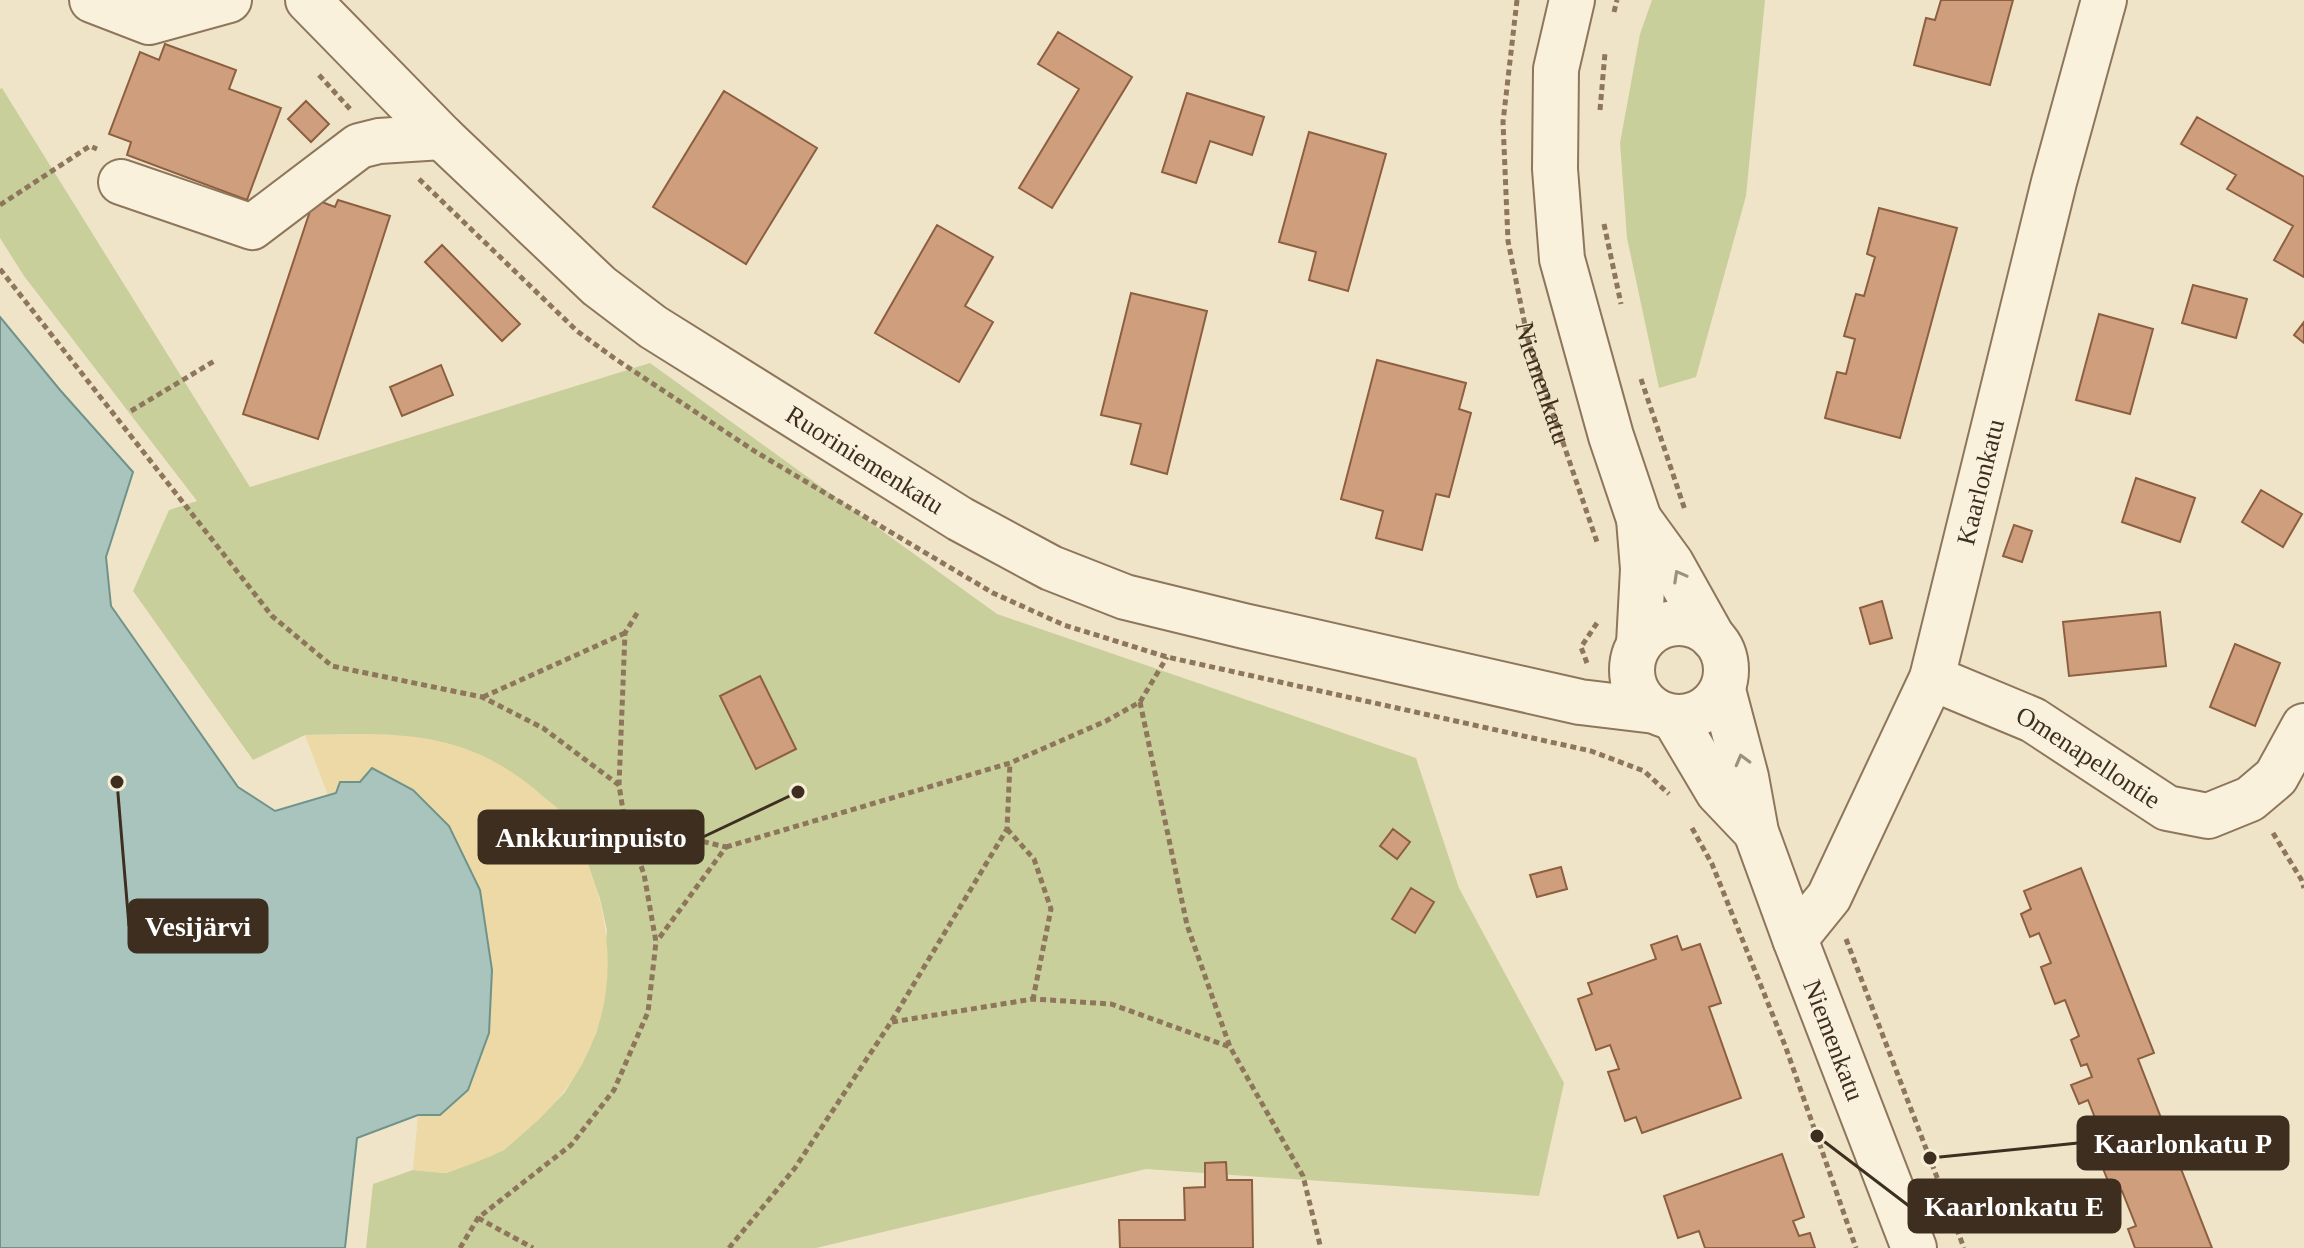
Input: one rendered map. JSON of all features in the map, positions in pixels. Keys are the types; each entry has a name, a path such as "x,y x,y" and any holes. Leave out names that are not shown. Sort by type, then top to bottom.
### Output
{"street":[{"path":"92,0 149,22 229,0"},
{"name":"Ruoriniemenkatu","path":"308,0 442,137 599,286 653,327 960,519 1051,568 1125,597 1547,693 1615,673"},
{"name":"Niemenkatu","path":"1572,0 1556,69 1555,169 1562,259 1611,436 1639,519 1643,569 1615,673"},
{"name":"Kaarlonkatu","path":"1795,939 1829,897 1932,678 2050,197 2104,0"},
{"path":"121,182 252,227 359,146 379,141 442,137"},
{"name":"Niemenkatu","path":"1639,519 1671,563 1713,638"},
{"path":"1675,623 1703,629 1713,638 1724,653 1727,672 1723,690 1715,703 1689,717 1664,715 1641,699 1633,683 1615,673 1649,634 1661,626 1675,623"},
{"name":"Omenapellontie","path":"1932,678 2033,720 2167,808 2208,816 2250,799 2276,777 2304,726"},
{"name":"Niemenkatu","path":"1723,690 1746,777 1756,832 1914,1248"},
{"name":"Niemenkatu","path":"1664,715 1718,792 1756,832"}],"path":[{"name":"Niemenkatu","path":"1517,0 1503,122 1508,241 1528,340 1601,553"},
{"path":"0,205 90,146 106,153 121,182"},
{"path":"0,269 272,616 332,666 482,697 543,728 619,785"},
{"path":"131,411 216,360"},
{"path":"460,1248 478,1218 571,1145 614,1090 648,1012 656,942 644,874 625,823 619,785 625,633 639,610"},
{"path":"1603,616 1581,647 1615,673 1591,751 1644,771 1677,801"},
{"path":"482,697 625,633"},
{"path":"625,823 726,847 1010,763 1106,721 1140,702 1167,657"},
{"path":"1140,702 1187,925 1230,1047 1303,1176 1320,1245"},
{"path":"729,1248 795,1168 891,1022 1007,829 1010,763"},
{"path":"2250,799 2265,818 2304,888"},
{"path":"1690,824 1712,864 1786,1048 1856,1248"},
{"path":"1007,829 1034,859 1051,909 1033,999"},
{"path":"656,942 726,847"},
{"path":"891,1022 1033,999 1111,1004 1230,1047"},
{"path":"478,1218 533,1248"}],"green space":[{"path":"1652,0 1765,0 1746,196 1696,377 1659,388 1627,238 1620,143 1640,34"},
{"path":"2,88 250,487 650,363 997,614 1416,758 1459,888 1564,1083 1539,1196 1146,1169 816,1248 366,1248 373,1184 413,1170 446,1173 504,1150 565,1092 597,1031 607,930 600,899 585,856 564,815 369,734 305,735 253,760 133,591 169,510 197,501 24,276 0,238"}],"sand":[{"path":"305,735 416,737 458,746 517,776 568,821 590,870 601,906 607,942 607,977 602,1010 592,1043 576,1073 555,1102 505,1149 449,1172 413,1170 418,1115 440,1115 360,782 340,783 336,792 328,795"}],"water":[{"path":"0,317 133,472 106,557 111,606 238,787 275,811 336,793 340,782 360,782 372,768 413,790 449,826 480,890 492,970 489,1033 468,1090 440,1115 418,1115 357,1138 345,1248 0,1248"}],"building":[{"path":"1941,0 2013,0 1990,85 1914,65 1926,18 1935,20"},
{"path":"1058,32 1132,77 1052,208 1019,188 1079,89 1038,64"},
{"path":"165,44 236,70 229,89 281,108 247,200 127,155 131,142 109,134 140,52 159,60"},
{"path":"724,91 817,148 746,264 653,207"},
{"path":"1187,93 1264,117 1252,155 1210,141 1196,183 1162,172"},
{"path":"306,101 329,124 311,142 288,119"},
{"path":"2197,117 2304,177 2304,277 2274,260 2293,226 2227,189 2236,175 2181,144"},
{"path":"1309,132 1386,154 1348,291 1309,280 1316,252 1279,242"},
{"path":"314,199 335,207 338,200 390,216 318,439 243,414"},
{"path":"1879,208 1957,228 1900,438 1825,418 1837,372 1846,374 1855,339 1844,336 1856,294 1864,296 1875,257 1867,254"},
{"path":"937,225 993,257 965,306 993,322 959,382 875,333"},
{"path":"442,245 520,324 502,341 425,262"},
{"path":"2193,285 2247,299 2236,338 2182,323"},
{"path":"1131,293 1207,311 1167,474 1131,464 1141,424 1101,415"},
{"path":"2099,314 2153,329 2130,414 2076,400"},
{"path":"2304,322 2304,343 2294,335"},
{"path":"1377,360 1466,383 1459,409 1471,413 1449,497 1436,494 1422,550 1376,538 1383,511 1341,499"},
{"path":"441,365 453,395 402,416 390,387"},
{"path":"2136,478 2195,498 2180,542 2122,522"},
{"path":"2261,490 2302,514 2283,547 2242,522"},
{"path":"2014,525 2032,531 2022,562 2003,556"},
{"path":"1882,601 1892,638 1870,644 1860,608"},
{"path":"2160,612 2166,666 2069,676 2063,622"},
{"path":"2235,644 2280,663 2255,726 2210,707"},
{"path":"760,676 796,749 756,769 720,696"},
{"path":"1393,829 1410,842 1397,859 1380,846"},
{"path":"1561,867 1567,889 1537,897 1530,875"},
{"path":"2081,868 2154,1053 2138,1059 2212,1248 2135,1248 2128,1229 2136,1226 2122,1191 2113,1194 2090,1135 2100,1131 2088,1100 2079,1104 2071,1085 2092,1077 2087,1064 2081,1066 2071,1040 2079,1036 2065,1000 2055,1004 2041,967 2051,963 2039,933 2030,937 2021,914 2031,909 2024,891"},
{"path":"1411,888 1434,902 1415,933 1392,919"},
{"path":"1677,936 1682,950 1700,944 1721,1003 1709,1007 1741,1098 1642,1133 1636,1117 1625,1121 1608,1072 1619,1069 1610,1045 1596,1050 1578,999 1592,994 1588,983 1656,959 1651,945"},
{"path":"1782,1154 1804,1217 1793,1221 1799,1236 1810,1233 1815,1248 1705,1248 1699,1231 1678,1238 1664,1196"},
{"path":"1226,1162 1227,1180 1252,1180 1253,1248 1120,1248 1119,1220 1185,1220 1184,1188 1205,1187 1205,1163"}],"place":[{"name":"Vesijärvi","path":"117,782"},
{"name":"Ankkurinpuisto","path":"798,792"},
{"name":"Kaarlonkatu E","path":"1817,1136"},
{"name":"Kaarlonkatu P","path":"1930,1158"}]}
